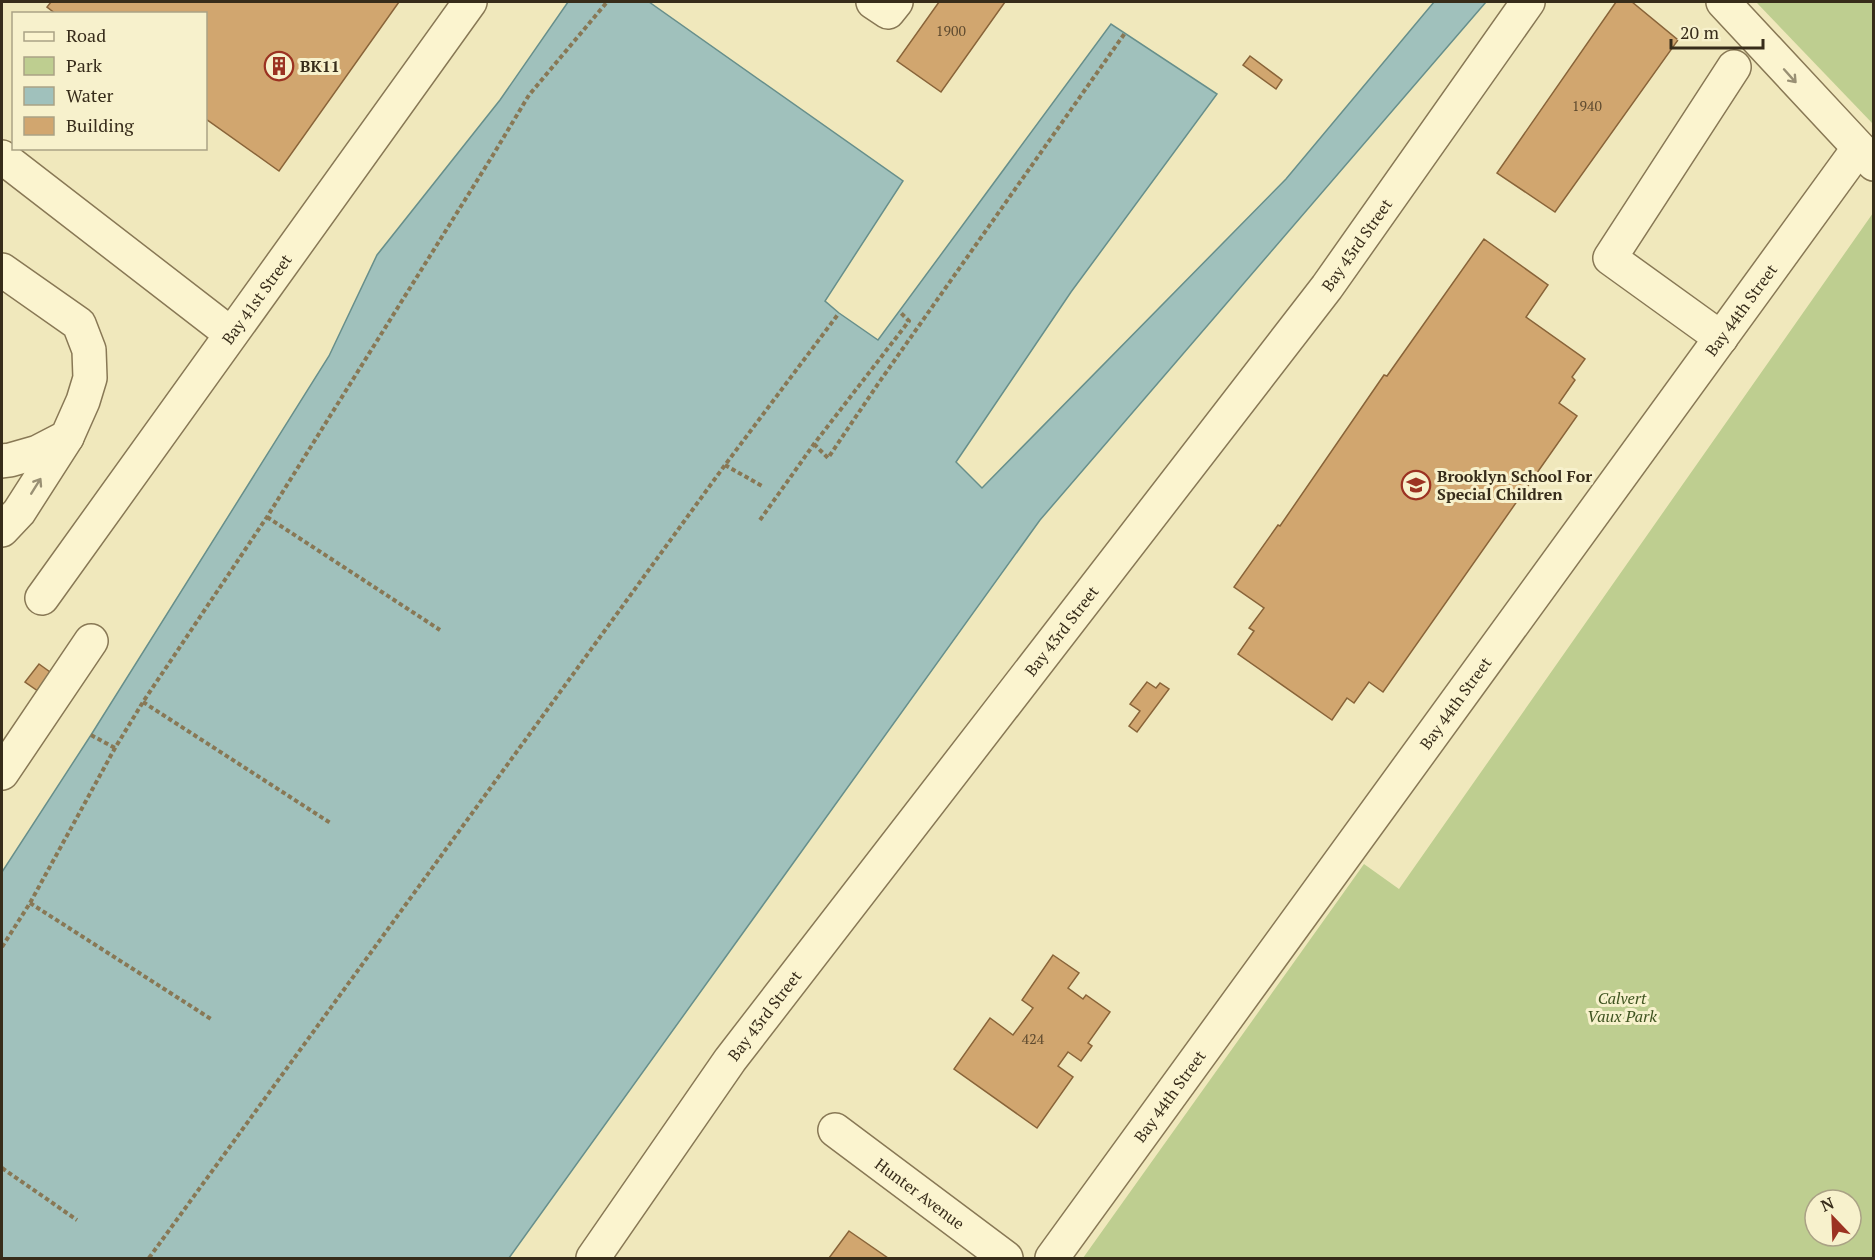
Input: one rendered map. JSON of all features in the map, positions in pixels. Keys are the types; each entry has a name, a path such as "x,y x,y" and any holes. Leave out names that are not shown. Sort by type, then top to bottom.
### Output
{"street":[{"name":"Bay 41st Street","path":"42,598 470,2"},
{"path":"873,2 888,12 896,2"},
{"name":"Bay 43rd Street","path":"592,1258 730,1060 1327,287 1528,2"},
{"path":"1723,2 1866,157"},
{"path":"1721,338 1610,258 1734,67"},
{"path":"2,157 231,334"},
{"name":"Bay 44th Street","path":"1053,1258 1721,338 1866,157"},
{"path":"2,270 79,324 89,350 90,378 83,401 67,437 19,512 2,530"},
{"path":"2,461 38,452 67,437"},
{"path":"2,772 91,640"},
{"name":"Hunter Avenue","path":"835,1130 1006,1258"}],"path":[{"path":"2,947 30,903 115,748 143,702 267,517 529,95 607,2"},
{"path":"814,444 828,458 1125,33"},
{"path":"760,520 814,444 909,321 900,312"},
{"path":"148,1258 725,465 839,313"},
{"path":"725,465 762,486"},
{"path":"267,517 440,630"},
{"path":"143,702 332,824"},
{"path":"91,735 115,748"},
{"path":"30,903 211,1019"},
{"path":"2,1168 77,1220"}],"green space":[{"path":"1756,2 1873,2 1873,124"},
{"name":"Calvert Vaux Park","path":"1873,213 1873,1258 1083,1258 1364,864 1399,889"}],"water":[{"path":"568,2 649,2 903,181 825,301 878,340 1111,24 1217,94 1071,292 956,462 982,488 1286,179 1434,2 1486,2 1040,520 509,1258 2,1258 2,872 91,735 329,356 377,255 500,100"}],"building":[{"name":"BK11","path":"51,2 399,2 279,171 207,120 207,12 53,12 47,7"},
{"path":"939,2 1005,2 941,92 897,61"},
{"path":"1616,2 1632,2 1678,40 1555,212 1497,173"},
{"path":"1250,56 1282,80 1276,89 1243,65"},
{"name":"Brooklyn School For Special Children","path":"1484,239 1548,285 1526,317 1585,359 1572,377 1575,380 1559,403 1577,416 1383,692 1369,682 1354,703 1347,698 1332,720 1238,654 1254,631 1249,628 1264,608 1234,587 1278,525 1280,526 1384,375 1387,376"},
{"path":"39,664 61,680 48,698 25,682"},
{"path":"1147,682 1156,688 1160,683 1169,689 1137,732 1129,726 1140,711 1130,704"},
{"path":"1053,955 1079,973 1068,988 1083,999 1086,995 1110,1012 1088,1043 1092,1046 1081,1061 1068,1052 1058,1066 1073,1077 1037,1128 954,1069 990,1018 1013,1035 1033,1008 1022,1000"},
{"path":"849,1231 888,1258 829,1258"}],"place":[{"name":"BK11","path":"279,66"},
{"name":"Brooklyn School For Special Children","path":"1416,485"}]}
